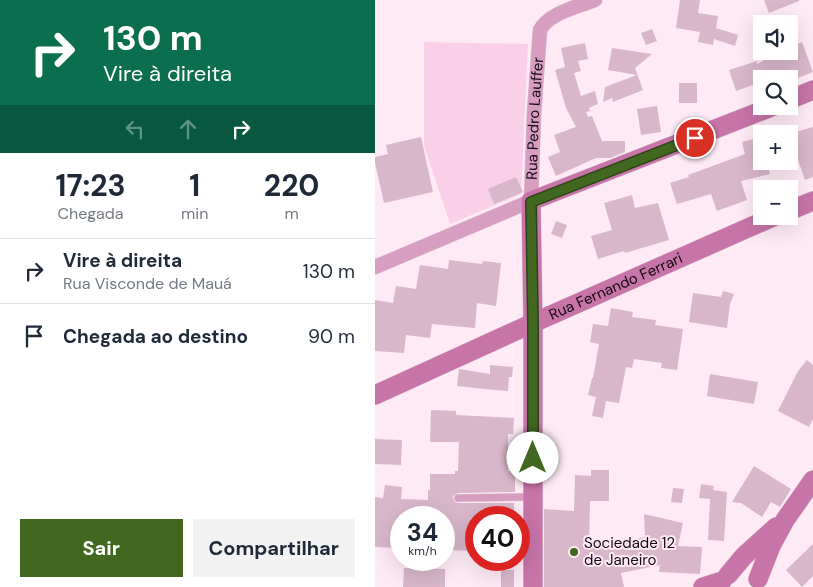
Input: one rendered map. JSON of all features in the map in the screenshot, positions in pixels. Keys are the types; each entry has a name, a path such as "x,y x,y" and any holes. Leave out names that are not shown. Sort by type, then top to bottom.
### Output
{"main road":[{"path":"798,96 813,90"},
{"path":"531,202 753,114"},
{"path":"798,207 813,200"},
{"name":"Rua Pedro Lauffer","path":"531,202 533,587"},
{"name":"Rua Fernando Ferrari","path":"375,395 755,225"},
{"path":"760,583 771,546 785,520 813,480"},
{"path":"723,581 744,556 785,520"},
{"path":"703,587 723,581 737,571 752,574 760,583"}],"street":[{"name":"Rua Pedro Lauffer","path":"531,202 534,114 540,30 543,24 555,16 595,0"},
{"path":"375,267 531,202"}],"lane":[{"path":"458,498 532,497"}],"shaded area":[{"path":"424,42 528,44 521,194 450,224 424,146"}],"building":[{"path":"680,0 700,0 698,13 718,16 716,28 738,35 735,46 714,39 713,45 698,42 700,32 676,28"},
{"path":"764,0 799,0 799,1 769,13"},
{"path":"652,29 657,41 646,45 641,33"},
{"path":"802,42 813,72 798,78 798,70 753,70 753,85 736,91 729,70 757,61 757,64 764,60 798,60 798,44"},
{"path":"585,43 588,59 578,61 581,71 574,73 581,96 595,91 598,104 589,108 590,111 586,112 588,117 592,116 602,141 625,141 625,152 610,158 596,158 556,176 548,157 560,152 554,135 576,127 566,108 555,70 565,67 561,48"},
{"path":"612,48 652,54 635,68 643,90 613,102 612,98 603,102 605,87 637,75 608,70"},
{"path":"679,83 697,83 697,103 679,103"},
{"path":"657,106 661,132 641,135 637,109"},
{"path":"813,127 813,177 805,180 798,160 798,131"},
{"path":"421,137 433,192 384,203 375,157 388,154 386,145"},
{"path":"753,139 753,170 769,170 770,174 741,181 747,200 717,211 711,194 677,204 670,183 745,154 742,142"},
{"path":"516,177 523,192 494,204 488,189"},
{"path":"632,195 635,208 658,203 669,240 598,259 591,236 612,230 604,203"},
{"path":"556,221 567,225 562,238 551,234"},
{"path":"449,260 482,264 483,261 501,263 496,306 477,303 475,328 432,324 430,338 406,335 404,353 375,351 375,300 393,303 396,286 416,289 420,265 448,269"},
{"path":"723,291 734,294 730,304 727,328 689,322 693,293 721,297"},
{"path":"611,308 633,312 632,317 656,320 655,325 683,329 677,370 661,368 662,363 634,359 632,368 626,367 619,403 606,401 603,418 592,416 596,397 588,395 599,344 590,342 593,324 608,326"},
{"path":"807,360 813,365 813,419 809,427 778,411 798,371"},
{"path":"490,365 513,367 512,377 509,377 508,391 457,386 459,369 490,374"},
{"path":"710,374 758,382 754,404 707,396"},
{"path":"431,410 456,411 456,415 514,418 513,434 508,434 508,471 515,471 515,492 458,493 453,496 454,501 458,503 514,503 514,506 465,506 465,551 455,550 455,506 390,506 390,548 375,547 375,497 383,498 385,485 402,487 401,499 428,500 430,474 455,474 455,471 458,471 459,442 430,442"},
{"path":"375,439 402,440 401,465 375,464"},
{"path":"754,466 791,489 780,507 771,502 762,517 741,503 732,502"},
{"path":"591,470 609,470 609,501 590,501 589,544 615,539 615,543 645,537 644,514 683,523 678,546 702,547 700,574 659,572 660,565 621,573 624,587 544,587 544,509 574,511 575,475 591,476"},
{"path":"701,484 714,486 713,490 727,492 724,541 708,540 710,499 699,498"},
{"path":"673,488 684,489 682,503 671,502"},
{"path":"813,544 813,576 802,587 786,570"},
{"path":"404,571 445,571 445,587 403,587"},
{"path":"501,571 514,571 514,587 501,587"}],"place":[{"name":"Sociedade 12 de Janeiro","path":"574,552"}],"route":[{"path":"533,458 531,202 695,138"}]}
